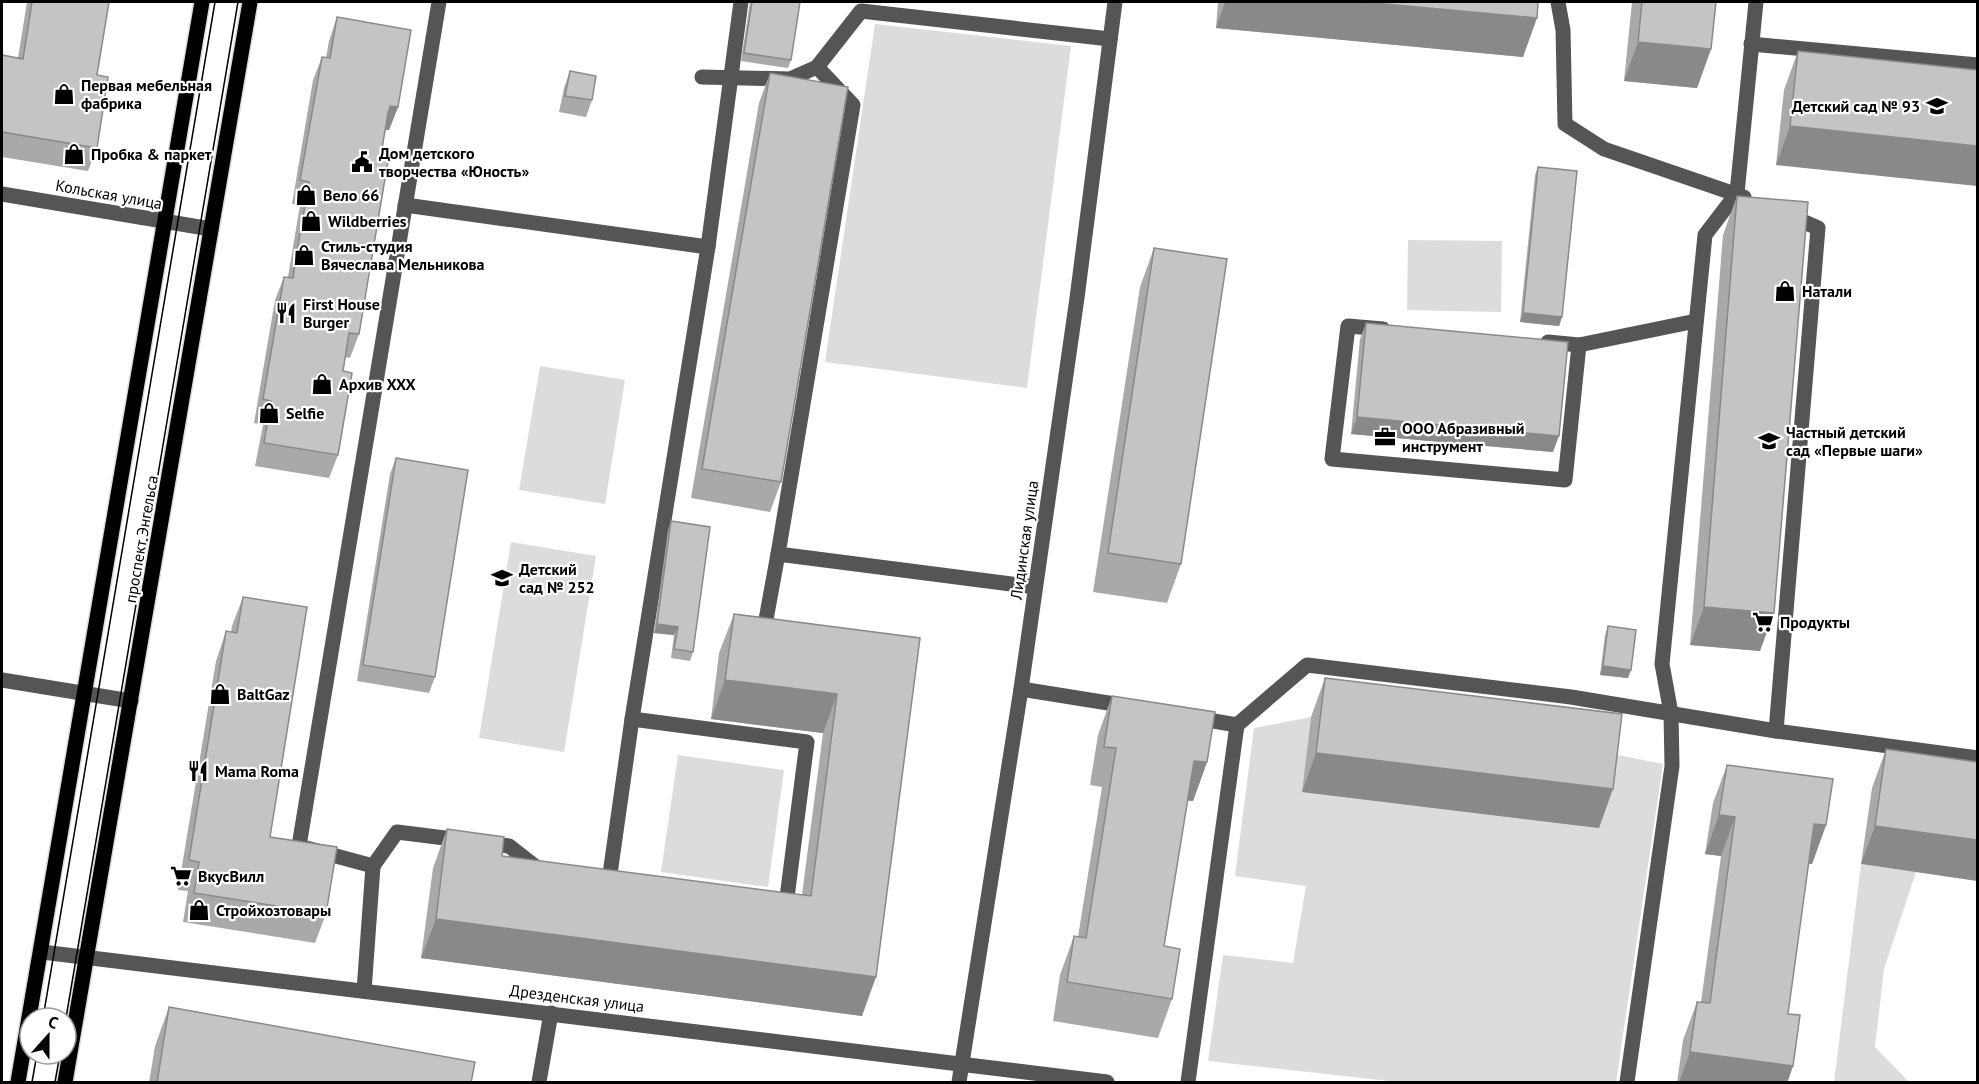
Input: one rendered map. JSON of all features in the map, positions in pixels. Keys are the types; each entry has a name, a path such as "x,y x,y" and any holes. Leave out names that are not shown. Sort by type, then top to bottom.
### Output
{"main road":[{"name":"проспект Энгельса","path":"18,1083 202,2"},
{"name":"проспект Энгельса","path":"65,1083 250,2"}],"street":[{"path":"373,866 298,846 439,2"},
{"path":"608,890 632,719 708,247 729,77 741,2"},
{"name":"Лидинская улица","path":"959,1083 1021,689 1077,298 1115,2"},
{"path":"1558,2 1563,30 1565,124 1604,149 1757,202"},
{"path":"1627,1083 1672,766 1671,713 1662,664 1705,234 1737,194 1756,2"},
{"path":"702,77 790,79 817,67 861,11 1110,39"},
{"path":"1751,44 1977,65"},
{"path":"761,647 853,105 817,67"},
{"name":"Кольская улица","path":"2,194 211,229"},
{"path":"405,205 708,247"},
{"path":"1776,731 1818,228 1777,211"},
{"path":"1533,341 1579,345 1696,321"},
{"path":"1394,330 1348,326 1332,459 1565,480 1579,345"},
{"path":"778,554 1035,587"},
{"path":"1188,1083 1237,724 1307,665 1572,697 1776,731 1977,758"},
{"path":"2,680 131,701"},
{"path":"1021,689 1146,710"},
{"path":"1180,715 1237,724"},
{"path":"632,719 807,742 785,913 774,912"},
{"path":"364,991 373,866 397,832 508,846 552,880"},
{"name":"Дрезденская улица","path":"42,952 1107,1083"},
{"path":"539,1083 551,1013"}],"shaded area":[{"path":"875,24 1071,46 1027,388 825,362"},
{"path":"1408,240 1502,241 1501,312 1407,310"},
{"path":"540,366 625,380 605,504 519,490"},
{"path":"511,542 596,556 564,752 479,738"},
{"path":"1311,717 1302,792 1598,828 1608,753 1663,764 1616,1082 1398,1082 1208,1061 1223,955 1293,963 1306,886 1235,876 1254,728"},
{"path":"678,755 784,770 768,887 661,872"},
{"path":"1861,864 1916,872 1884,969 1875,1047 1909,1082 1834,1082"}],"building":[{"path":"32,2 109,2 97,75 108,77 97,148 2,132 2,55 23,59"},
{"path":"752,2 800,2 791,60 744,53"},
{"path":"1363,2 1538,2 1537,18"},
{"path":"1642,2 1716,2 1711,49 1638,42"},
{"path":"337,17 411,30 398,107 390,106 382,148 390,149 359,334 349,333 343,371 352,373 338,455 264,443 271,401 263,399 284,277 293,278 309,182 300,180 322,57 330,58"},
{"path":"1798,51 1977,70 1977,146 1790,126"},
{"path":"570,71 596,76 592,100 565,96"},
{"path":"770,73 848,87 781,482 702,469"},
{"path":"1538,167 1577,171 1562,317 1523,313"},
{"path":"1737,196 1808,202 1774,613 1704,607"},
{"path":"1154,248 1227,259 1181,564 1108,553"},
{"path":"1366,323 1568,342 1559,436 1357,417"},
{"path":"396,458 468,470 435,677 363,665"},
{"path":"671,521 710,527 693,652 674,649 678,627 657,624"},
{"path":"243,597 307,607 270,837 337,847 326,914 194,893 199,862 189,860 226,631 237,633"},
{"path":"734,614 920,638 876,977 436,919 447,829 504,837 502,856 811,896 837,694 725,680"},
{"path":"1608,626 1636,630 1631,670 1603,666"},
{"path":"1325,678 1622,714 1613,789 1316,753"},
{"path":"1112,696 1215,712 1207,762 1194,761 1164,946 1180,949 1172,999 1067,982 1074,936 1086,938 1116,748 1104,747"},
{"path":"1886,749 1977,762 1977,840 1875,826"},
{"path":"1727,765 1833,779 1826,825 1814,824 1788,1014 1800,1015 1793,1066 1690,1052 1697,1002 1710,1003 1735,817 1719,815"},
{"path":"169,1007 475,1062 471,1083 157,1083"}],"tram line":[{"path":"45,1006 215,2"},
{"path":"68,1006 238,2"},
{"path":"32,1082 35,1066"},
{"path":"55,1082 58,1066"}],"place":[{"name":"Первая мебельная фабрика","path":"64,94"},
{"name":"Детский сад № 93","path":"1937,106"},
{"name":"Пробка & паркет","path":"74,154"},
{"name":"Дом детского творчества «Юность»","path":"362,162"},
{"name":"Вело 66","path":"306,195"},
{"name":"Wildberries","path":"311,221"},
{"name":"Стиль-студия Вячеслава Мельникова","path":"304,255"},
{"name":"Натали","path":"1785,291"},
{"name":"First House Burger","path":"286,313"},
{"name":"Архив XXX","path":"322,384"},
{"name":"Selfie","path":"269,413"},
{"name":"ООО Абразивный инструмент","path":"1385,437"},
{"name":"Частный детский сад «Первые шаги»","path":"1769,441"},
{"name":"Детский сад № 252","path":"502,578"},
{"name":"Продукты","path":"1763,622"},
{"name":"BaltGaz","path":"220,694"},
{"name":"Mama Roma","path":"198,771"},
{"name":"ВкусВилл","path":"181,876"},
{"name":"Стройхозтовары","path":"199,910"}]}
